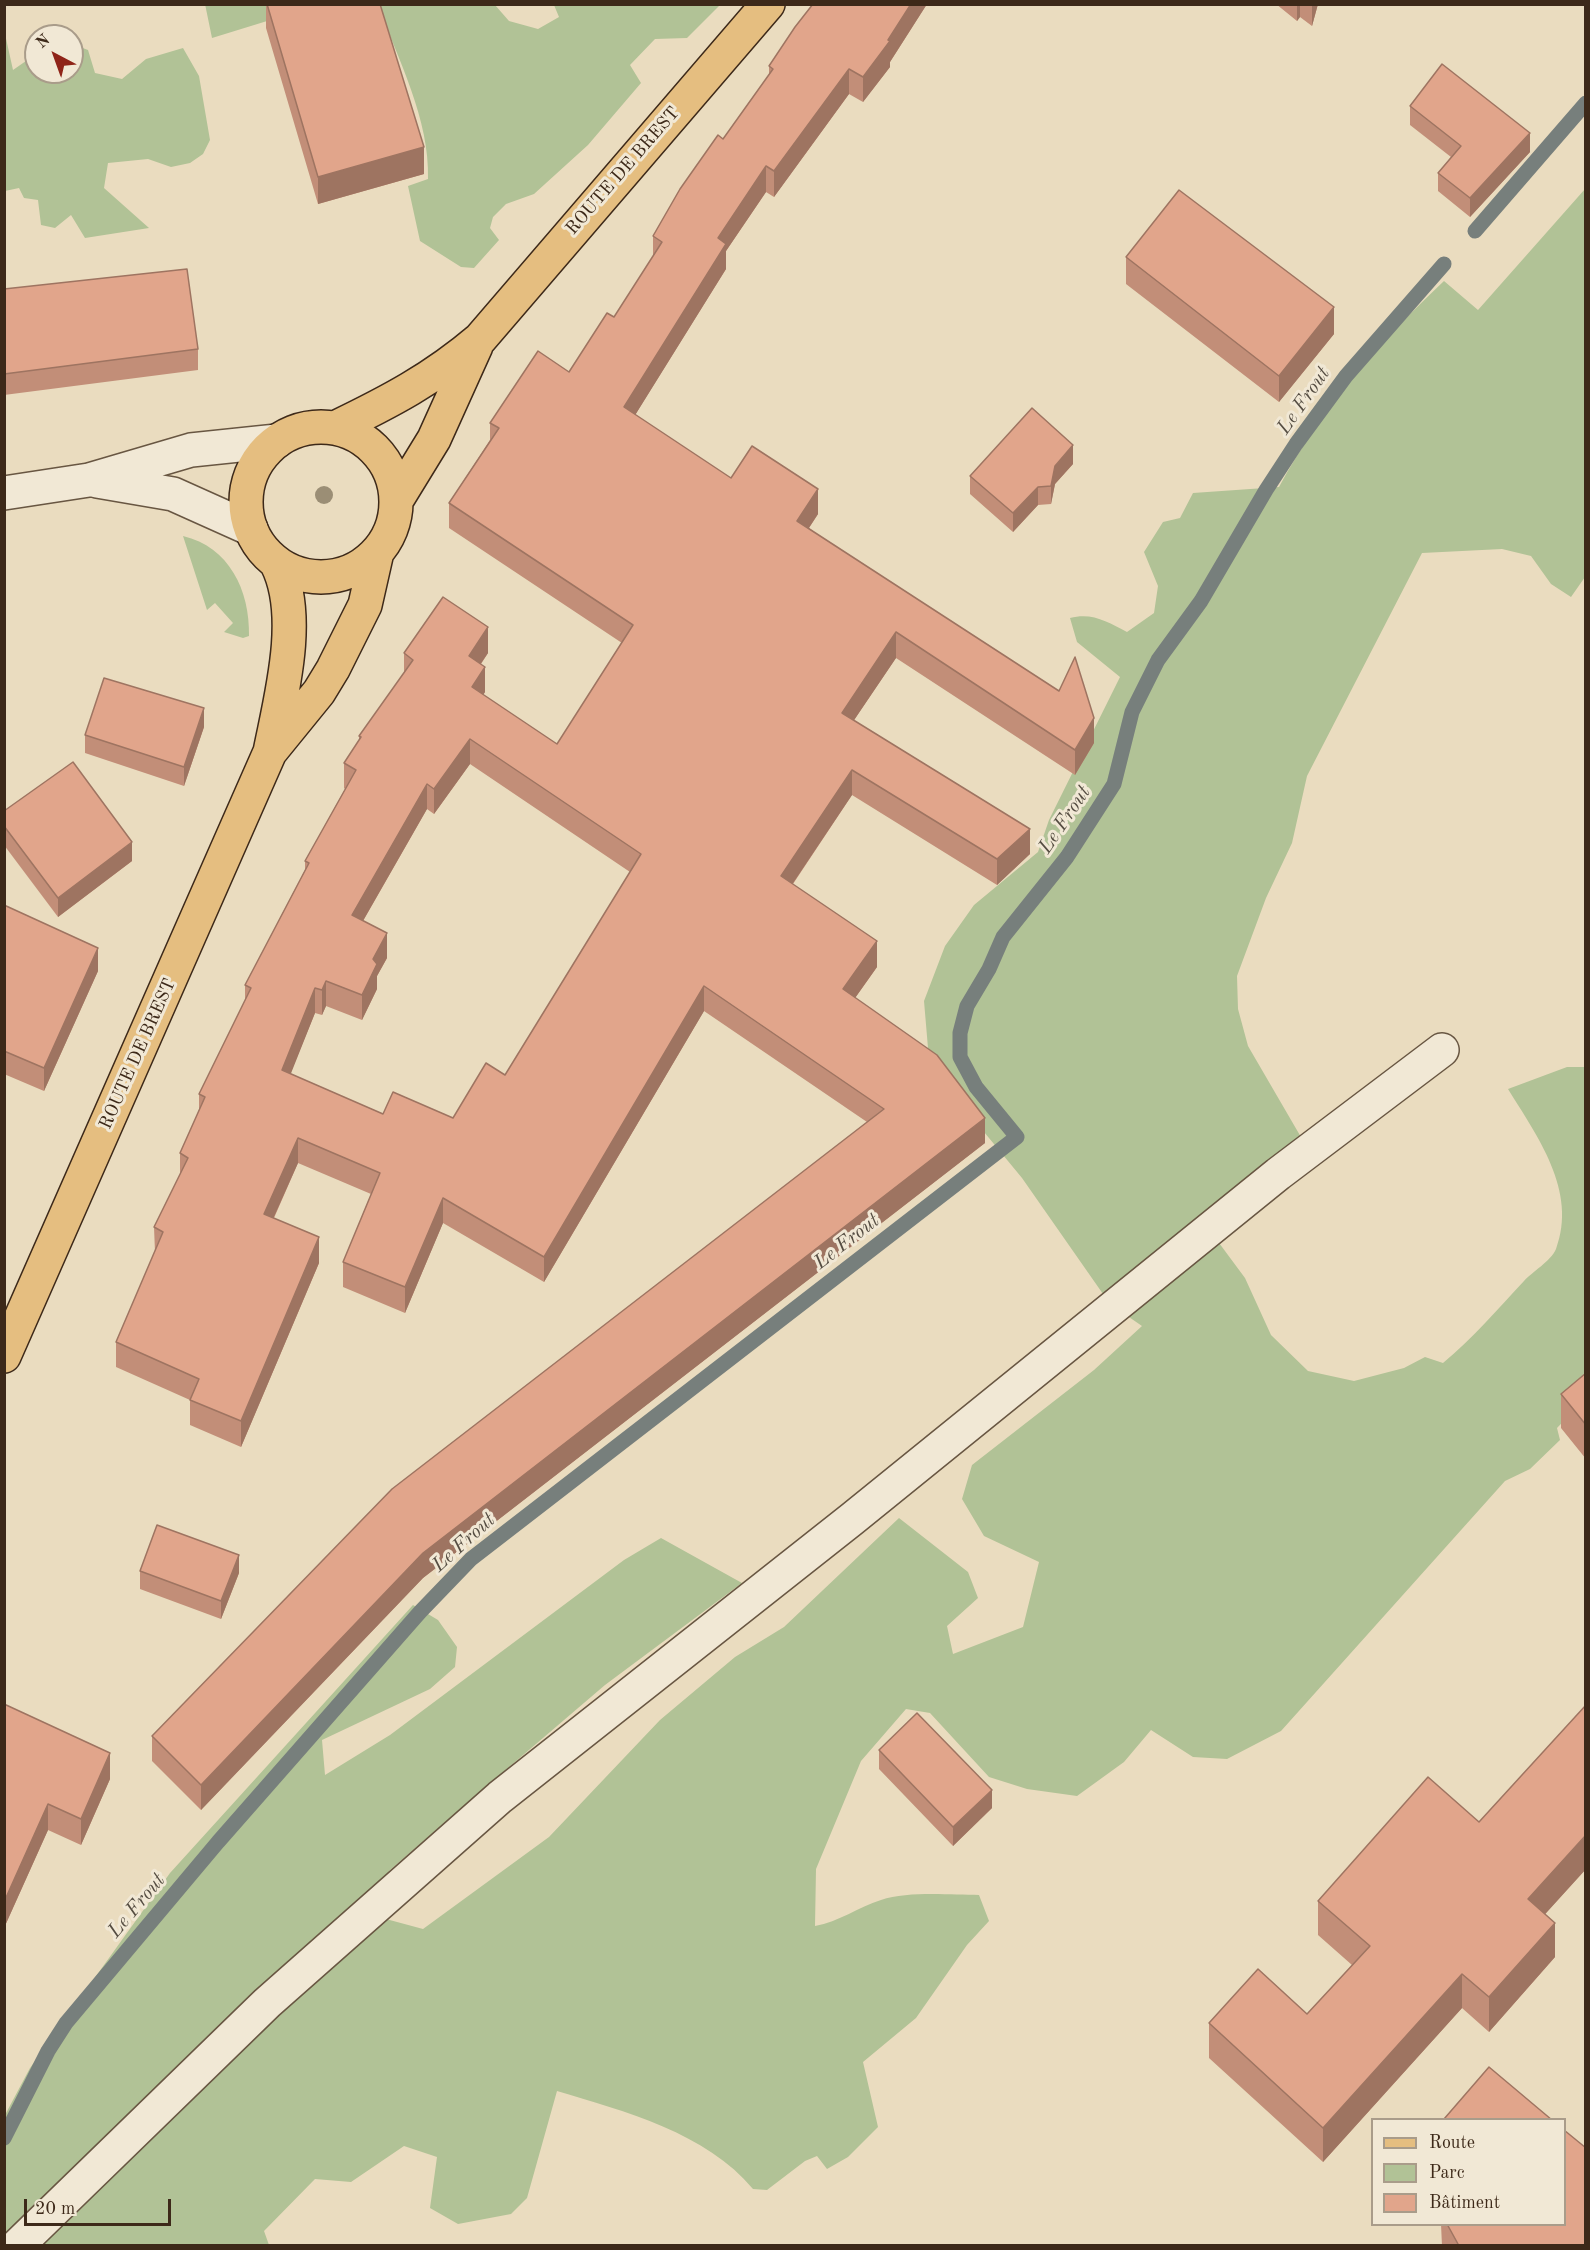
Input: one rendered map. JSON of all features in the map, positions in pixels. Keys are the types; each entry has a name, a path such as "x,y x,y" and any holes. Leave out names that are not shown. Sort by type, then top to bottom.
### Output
{"main road":[{"name":"ROUTE DE BREST","path":"335,428 400,397 480,339 768,4"},
{"name":"ROUTE DE BREST","path":"396,501 434,439 480,339"},
{"path":"314,427 335,428 354,434 372,446 389,471 396,501 392,529 377,552 360,567 340,575 318,578 297,574 278,564 257,543 250,529 246,505 249,480 260,458 277,441 295,432 314,427"},
{"name":"ROUTE DE BREST","path":"270,752 319,692 333,669 365,605 377,552"},
{"name":"ROUTE DE BREST","path":"4,1356 270,752 285,674 288,637 286,582 278,564"}],"street":[{"path":"4,493 89,480 191,450 277,441"},
{"path":"89,480 145,487 173,494 250,529"},
{"path":"17,2246 267,2003 500,1797 852,1519 1278,1174 1442,1050"}],"green space":[{"path":"205,4 319,5 212,38"},
{"path":"378,5 495,5 509,21 538,29 559,17 554,5 720,5 687,38 655,39 630,65 641,83 588,145 534,194 506,204 493,217 490,228 499,240 474,268 461,267 420,241 408,186 428,179 424,135 411,90"},
{"path":"5,34 13,70 24,62 24,84 84,84 84,48 88,50 95,73 122,79 146,59 183,48 199,76 210,140 203,154 190,163 171,167 148,159 108,163 104,188 149,228 85,238 71,215 55,228 41,225 38,200 24,198 19,188 5,191"},
{"path":"1585,189 1585,577 1571,597 1551,584 1531,556 1502,549 1422,553 1307,776 1292,843 1266,898 1237,976 1238,1009 1248,1046 1305,1144 1205,1224 1245,1278 1271,1335 1308,1371 1354,1381 1404,1368 1425,1357 1443,1363 1475,1334 1527,1278 1550,1258 1556,1249 1561,1227 1562,1206 1558,1185 1542,1145 1508,1089 1567,1067 1585,1067 1585,1399 1557,1428 1560,1440 1530,1469 1505,1481 1281,1731 1227,1759 1193,1757 1151,1730 1124,1762 1077,1796 1027,1789 989,1777 930,1713 906,1709 861,1761 816,1869 815,1926 881,1900 916,1894 979,1895 989,1921 967,1945 916,2018 863,2062 878,2127 848,2157 827,2169 817,2156 805,2161 767,2190 753,2189 712,2153 663,2126 557,2091 527,2198 511,2214 458,2224 430,2208 437,2157 404,2146 351,2182 315,2179 264,2231 269,2245 5,2246 5,2115 30,2068 170,1873 413,1605 438,1620 457,1647 455,1667 430,1689 322,1740 325,1775 390,1735 624,1560 661,1538 742,1583 605,1685 495,1779 390,1870 360,1912 423,1929 549,1837 660,1720 735,1657 784,1627 899,1518 968,1572 978,1598 947,1626 953,1654 1023,1627 1039,1562 984,1536 962,1499 972,1465 1094,1370 1142,1326 1110,1304 1022,1178 937,1075 928,1048 924,1001 945,946 974,905 1038,852 1049,820 1120,677 1077,642 1070,618 1093,617 1127,632 1154,613 1158,586 1144,552 1163,522 1180,518 1193,493 1279,487 1333,403 1374,353 1420,304 1444,281 1478,310"},
{"path":"183,536 213,550 234,573 246,603 249,636 243,638 224,632 233,623 215,603 207,610"}],"building":[{"path":"267,4 380,4 424,147 318,177"},
{"path":"813,4 911,4 888,40 890,41 863,77 849,69 774,171 766,166 718,238 726,244 624,407 731,478 752,446 818,489 797,521 1059,691 1075,657 1094,718 1075,750 896,632 842,713 1030,829 997,859 852,770 781,876 877,941 843,989 937,1055 985,1118 423,1553 201,1785 152,1736 392,1489 884,1109 704,986 544,1257 443,1198 405,1287 343,1262 380,1173 298,1138 264,1214 319,1237 241,1421 190,1400 199,1379 116,1342 163,1232 154,1227 188,1158 180,1153 205,1097 199,1094 251,988 245,985 309,863 305,861 356,770 344,763 361,737 359,736 413,660 404,653 443,597 488,627 469,656 485,667 472,687 557,744 633,625 449,503 499,428 490,423 538,351 569,372 607,313 614,317 662,242 653,236 680,189 718,135 723,139 773,69 769,66","holes":["470,739 641,854 505,1075 486,1063 453,1118 393,1092 383,1114 282,1070 315,988 322,990 326,981 362,995 377,964 373,959 387,933 352,915 427,784 434,789"]},
{"path":"1442,64 1530,133 1470,198 1438,173 1461,146 1410,106"},
{"path":"1179,190 1334,307 1279,376 1126,257"},
{"path":"187,269 198,349 4,374 4,289"},
{"path":"1032,408 1073,445 1055,466 1051,486 1038,487 1013,513 970,476"},
{"path":"104,678 204,708 184,767 85,735"},
{"path":"73,762 132,842 58,898 4,826 4,811"},
{"path":"4,905 98,948 44,1068 4,1051"},
{"path":"1586,1373 1586,1425 1561,1394"},
{"path":"157,1525 239,1555 221,1601 140,1571"},
{"path":"4,1704 110,1753 81,1819 48,1804 4,1902"},
{"path":"1586,1705 1586,1835 1528,1899 1555,1923 1489,1997 1462,1974 1323,2128 1209,2023 1258,1969 1307,2014 1370,1946 1318,1901 1428,1777 1479,1822"},
{"path":"917,1713 992,1790 953,1827 879,1750"},
{"path":"1489,2067 1550,2118 1445,2118"},
{"path":"1566,2132 1586,2148 1586,2246 1457,2246 1448,2226 1566,2226"}],"waterway":[{"name":"Le Frout","path":"1475,231 1586,103"},
{"name":"Le Frout","path":"4,2138 48,2051 66,2023 218,1842 420,1612 471,1559 1017,1137 976,1087 960,1057 960,1033 967,1006 989,969 1003,937 1067,857 1114,784 1132,712 1158,660 1201,601 1266,490 1296,444 1346,376 1444,264"}]}
